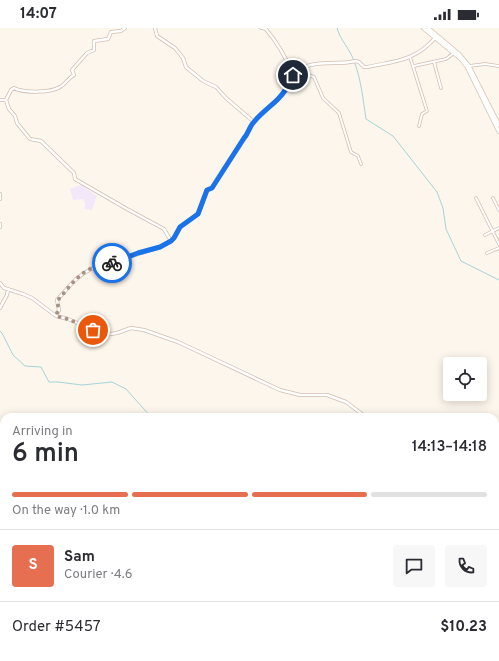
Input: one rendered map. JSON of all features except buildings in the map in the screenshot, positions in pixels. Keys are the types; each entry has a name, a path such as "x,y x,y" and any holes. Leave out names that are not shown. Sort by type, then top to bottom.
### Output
{"main road":[{"path":"423,28 454,53 467,67 499,132"},
{"path":"428,28 458,54 469,66 499,125"}],"street":[{"path":"125,28 121,31 111,32 108,39 94,41 94,50 87,53 72,70 74,75 68,78 65,84 59,88 46,91 17,90 14,88 11,90 6,100 9,109 15,116 17,124 30,140 41,141 74,173 75,179 127,210 164,229 171,241"},
{"path":"155,28 157,36 175,48 183,58 186,67 203,81 216,87 226,98 254,122"},
{"path":"56,316 58,310 58,300 72,282 84,273 91,269 160,247 171,241 180,227 198,214 207,190 212,188 244,138 247,136 248,131 254,122 279,98 293,76 274,39 265,29 261,28"},
{"path":"299,72 305,66 320,63 332,64 359,62 364,67 368,67 410,57 427,48 435,38"},
{"path":"414,66 446,60 454,53"},
{"path":"410,57 427,111 422,114 420,126"},
{"path":"434,62 441,88"},
{"path":"469,66 485,64 499,66"},
{"path":"292,72 299,72 314,77 323,98 339,113 351,152 358,156 361,164"},
{"path":"0,100 6,100"},
{"path":"0,194 0,199"},
{"path":"476,198 499,244"},
{"path":"493,198 499,210"},
{"path":"485,235 499,228"},
{"path":"487,253 499,248"},
{"path":"0,284 4,288 32,298 56,316 68,319 105,335 131,328 144,330 162,336 280,390 300,395 327,395 346,402 361,413"},
{"path":"0,308 8,295 8,289"}],"shaded area":[{"path":"81,185 97,196 92,210 85,209 83,199 73,200 70,189"}],"waterway":[{"path":"337,28 356,68 362,89 366,119 393,136 437,192 443,208 446,229 461,261 499,280"},
{"path":"0,331 13,355 25,366 41,367 49,382 82,385 112,382 126,389 147,413"}],"way so far":[{"path":"93,330 68,319 56,316 58,310 58,300 68,286 84,273 91,269 112,263"}],"route":[{"path":"112,263 138,253 160,247 171,241 177,230 198,214 207,190 212,189 244,138 247,136 252,124 279,98 293,75"}]}
